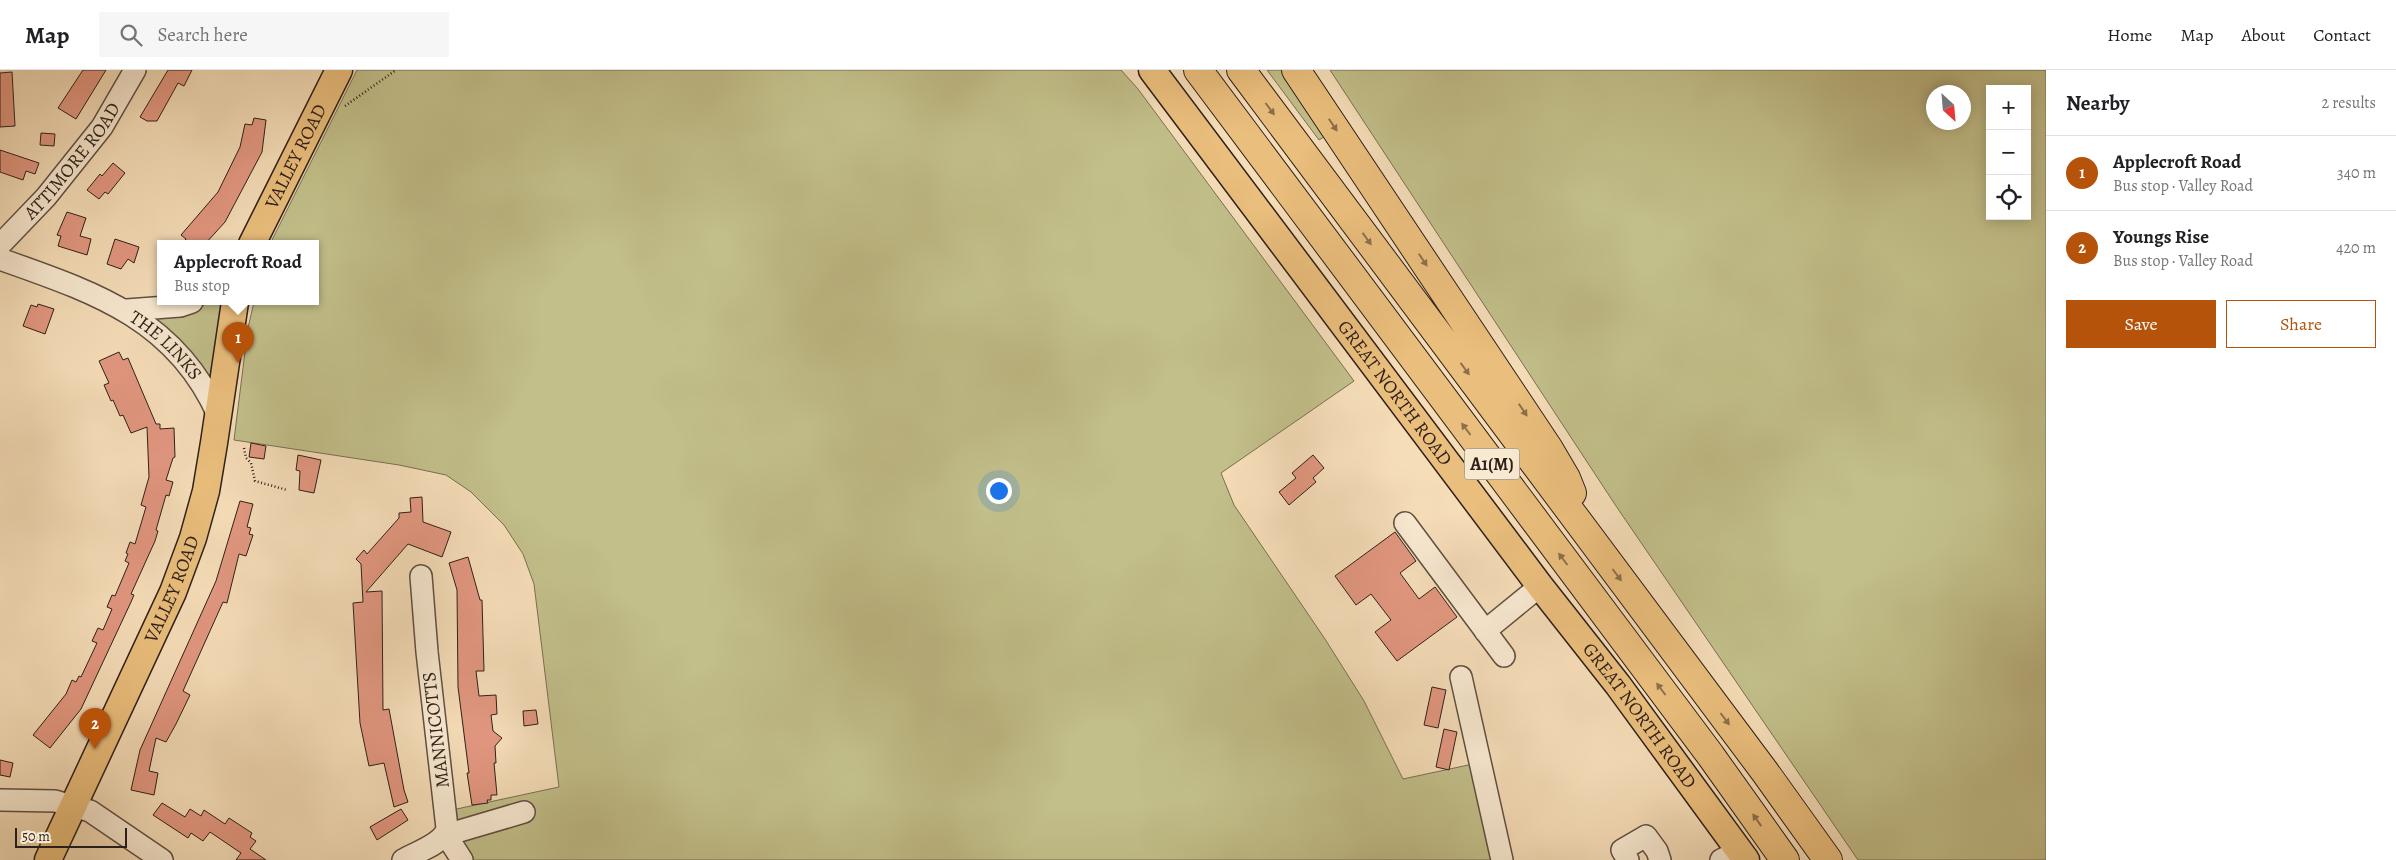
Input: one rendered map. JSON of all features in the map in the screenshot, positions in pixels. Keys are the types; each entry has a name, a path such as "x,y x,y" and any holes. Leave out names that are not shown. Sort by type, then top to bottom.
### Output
{"highway":[{"name":"A1(M)","path":"1198,70 1705,748 1785,860"},
{"name":"A1(M)","path":"1241,70 1765,772 1828,860"},
{"name":"A1(M)","path":"1296,70 1549,449 1566,478 1588,536"}],"main road":[{"name":"VALLEY ROAD","path":"254,240 339,70"},
{"name":"GREAT NORTH ROAD","path":"1152,70 1540,586 1618,685 1739,858"},
{"name":"VALLEY ROAD","path":"48,860 173,592 193,538 206,490 235,305"}],"street":[{"name":"ATTIMORE ROAD","path":"0,244 46,197 102,127 135,70"},
{"path":"0,259 61,280 126,310"},
{"name":"THE LINKS","path":"126,310 183,305"},
{"name":"THE LINKS","path":"126,310 172,346 193,370 218,415"},
{"path":"1405,523 1504,656"},
{"name":"MANNICOTTS","path":"421,576 427,652 447,822 446,835"},
{"path":"1485,631 1540,586"},
{"path":"1461,677 1502,860"},
{"path":"0,800 36,800 74,806 90,811 162,860"},
{"path":"403,860 446,835 524,812"},
{"path":"446,835 462,860"},
{"path":"1628,860 1622,850 1646,836 1657,851 1660,860"}],"path":[{"path":"316,116 337,111 396,70"},
{"path":"244,448 246,458 251,464 255,481 287,490"}],"shaded area":[{"path":"357,70 1121,70 1138,89 1354,381 1221,473 1234,505 1325,639 1364,701 1403,779 1473,764 1501,860 457,860 452,810 559,787 534,584 523,554 504,525 471,492 446,475 399,465 234,440 248,328 253,305 319,305 319,240 272,240"},
{"path":"1267,70 1285,70 1329,134 1319,140"},
{"path":"1330,70 2046,70 2046,860 1858,860 1616,506"},
{"path":"204,305 226,305 213,382 152,321 154,315 190,312"}],"building":[{"path":"83,70 106,70 76,119 58,108"},
{"path":"168,70 192,70 184,86 178,83 157,121 147,121 140,117"},
{"path":"12,72 15,126 0,127 0,73"},
{"path":"254,118 266,120 262,152 225,222 209,240 185,240 181,235 218,192 240,147 245,124 252,125"},
{"path":"41,133 55,134 54,146 40,145"},
{"path":"0,150 39,163 35,174 26,171 23,180 0,172"},
{"path":"113,163 125,173 108,194 105,192 99,199 87,190 100,174 102,176"},
{"path":"67,212 86,218 80,236 91,239 87,255 58,246 61,236 57,235"},
{"path":"115,239 139,247 134,263 128,259 121,269 107,264"},
{"path":"38,304 54,309 45,334 23,326 31,305 37,307"},
{"path":"119,352 123,360 128,358 156,424 160,424 160,429 174,428 175,457 166,480 173,482 169,496 166,495 156,530 158,531 155,541 131,594 134,595 131,602 81,709 50,748 33,735 66,694 72,680 76,682 79,676 81,677 97,643 92,641 98,628 103,630 112,609 107,607 112,595 115,596 129,563 125,561 128,554 126,553 130,542 135,544 146,507 141,505 149,477 147,427 131,433 123,415 120,416 113,400 111,401 104,385 109,383 99,361"},
{"path":"251,443 266,446 264,459 249,457"},
{"path":"298,455 321,460 314,493 299,490 300,471 296,470"},
{"path":"1313,455 1324,468 1313,478 1316,482 1289,505 1279,492 1296,478 1292,473"},
{"path":"422,497 423,522 451,532 442,557 408,544 366,592 382,591 383,710 389,709 404,790 408,802 394,807 384,763 369,766 360,723 353,603 363,602 361,564 356,559 364,550 367,554 399,518 399,513 411,512 410,498"},
{"path":"240,501 253,504 247,527 251,528 249,534 253,535 246,556 239,554 227,603 223,602 183,691 190,695 176,724 166,742 156,738 149,771 158,773 154,795 131,790 140,750 216,581"},
{"path":"1395,532 1416,561 1400,573 1419,599 1435,587 1457,617 1397,661 1375,632 1391,620 1371,594 1356,605 1335,576"},
{"path":"468,557 480,600 482,600 484,671 476,671 479,696 496,695 497,714 491,715 493,731 502,738 495,746 496,763 494,763 497,795 491,795 491,800 487,800 488,803 472,805 458,687 457,590 449,563"},
{"path":"1432,687 1446,690 1438,728 1424,725"},
{"path":"536,710 538,724 524,726 523,711"},
{"path":"1444,729 1457,732 1449,770 1436,767"},
{"path":"0,760 13,763 10,777 0,775"},
{"path":"162,803 185,817 190,809 201,816 204,810 225,824 229,818 252,833 250,837 256,841 250,849 266,860 236,860 241,853 210,832 203,841 191,833 188,838 153,815"},
{"path":"401,809 408,820 377,840 370,827"}],"place":[{"name":"Applecroft Road","path":"238,363"},
{"name":"Youngs Rise","path":"95,749"}]}
